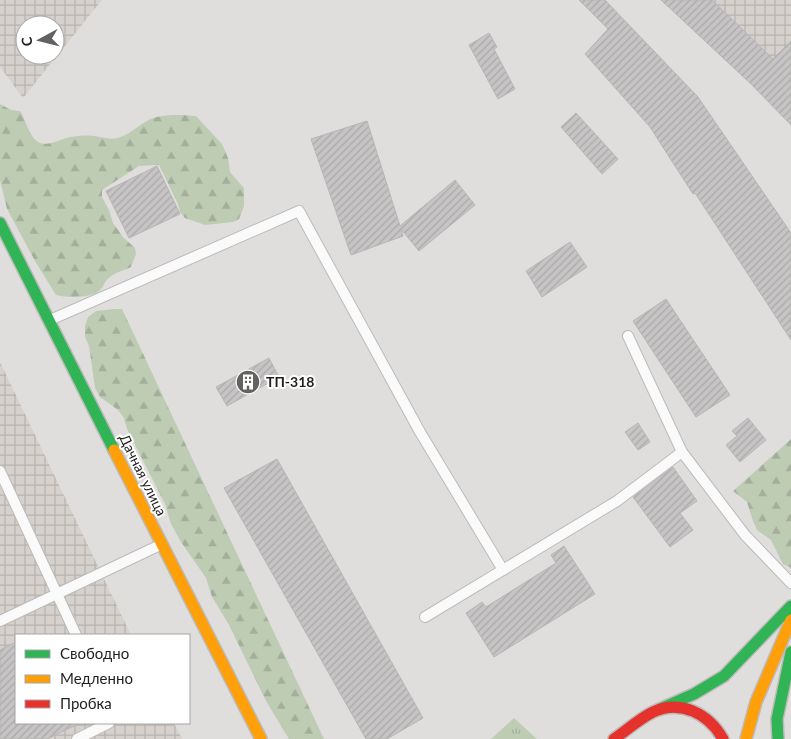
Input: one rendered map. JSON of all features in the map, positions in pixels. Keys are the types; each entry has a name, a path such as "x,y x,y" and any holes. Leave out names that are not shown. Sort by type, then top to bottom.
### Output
{"street":[{"name":"Дачная улица","path":"0,223 260,739"},
{"path":"614,739 641,719 694,694 724,676 791,606"},
{"path":"746,739 756,702 791,620"},
{"path":"778,739 777,719 791,652"},
{"path":"660,709 685,708 703,714 719,730 723,739"}],"lane":[{"path":"50,321 299,211 420,432 503,570"},
{"path":"628,336 682,452 745,535 791,583"},
{"path":"425,617 617,501 682,452"},
{"path":"0,471 76,634"},
{"path":"0,621 161,544"},
{"path":"76,739 107,724"}],"shaded area":[{"path":"0,0 102,0 65,46 65,15 15,15 15,65 50,65 23,98 0,67"},
{"path":"661,0 791,0 791,41 750,83"},
{"path":"0,362 131,634 15,634 15,724 174,724 182,739 0,739"}],"green space":[{"path":"0,104 11,110 20,111 33,137 36,141 44,144 79,136 117,138 153,118 171,115 196,116 222,144 228,158 230,172 244,188 244,206 239,219 233,222 205,225 185,218 180,212 159,165 139,166 102,190 102,197 113,223 123,237 135,248 136,254 131,267 111,276 101,289 90,295 66,297 56,295 7,209 0,180"},
{"path":"122,309 324,739 289,739 266,701 229,625 212,597 206,578 171,524 165,504 127,429 124,418 118,410 100,397 95,388 89,346 85,337 85,326 88,317 96,311"},
{"path":"791,439 791,568 783,564 771,540 757,530 747,502 733,491"},
{"path":"514,718 537,739 491,739"}],"building":[{"path":"579,0 605,0 698,97 791,233 791,340 650,127 585,54 608,29"},
{"path":"661,0 712,0 773,59 791,41 791,125 750,83"},
{"path":"489,33 497,47 494,49 515,89 498,99 469,45"},
{"path":"576,113 618,159 602,174 561,127"},
{"path":"367,121 400,226 455,180 475,205 419,251 401,229 403,236 351,255 311,139"},
{"path":"157,166 180,214 129,238 106,191"},
{"path":"570,242 587,267 542,297 526,271"},
{"path":"666,299 730,395 696,417 633,321"},
{"name":"ТП-318","path":"269,358 279,377 227,406 216,387"},
{"path":"748,418 766,440 740,462 726,445 737,436 732,431"},
{"path":"638,423 650,442 638,450 625,432"},
{"path":"277,459 423,718 387,739 366,739 224,488"},
{"path":"673,467 697,501 680,513 693,530 670,547 633,497"},
{"path":"564,546 595,594 494,657 466,613 482,602 486,607 556,563 551,555"},
{"path":"15,642 15,724 78,724 47,739 0,739 0,650"}],"traffic: fast":[{"path":"0,223 114,450"},
{"path":"660,709 694,694 724,676 791,606"},
{"path":"778,739 777,719 791,652"}],"traffic: slow":[{"path":"114,450 261,739"},
{"path":"746,739 756,702 791,620"}],"traffic: jam":[{"path":"614,739 653,712 663,708 674,707 684,708 702,716 710,722 723,739"}],"place":[{"name":"ТП-318","path":"248,382"}]}
